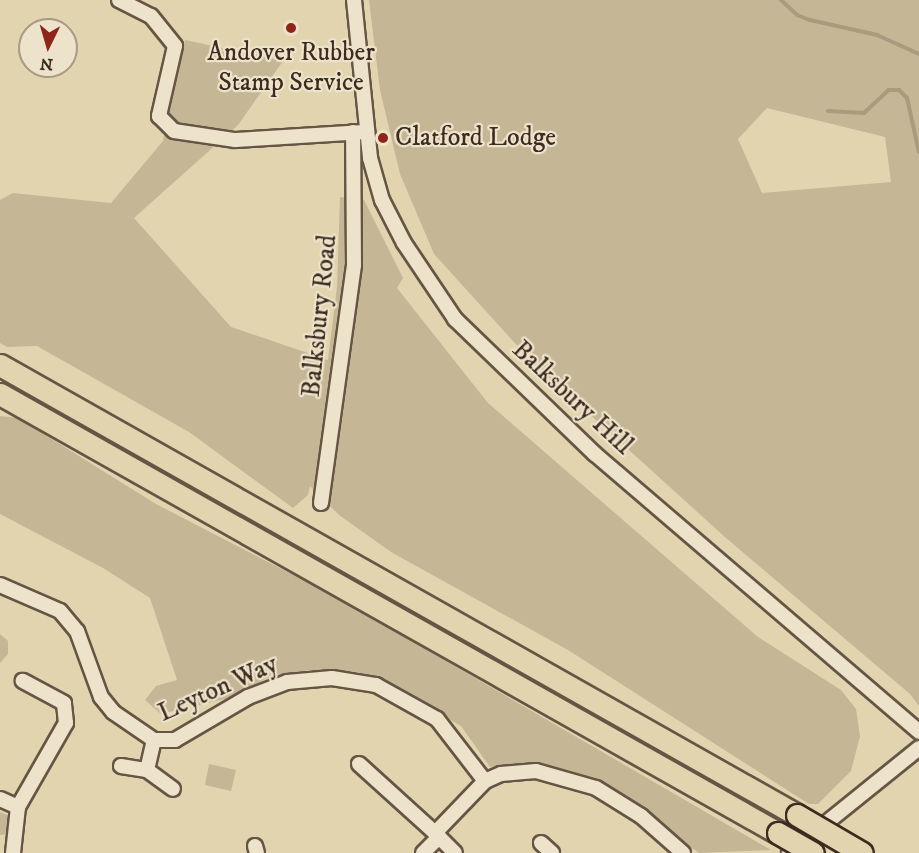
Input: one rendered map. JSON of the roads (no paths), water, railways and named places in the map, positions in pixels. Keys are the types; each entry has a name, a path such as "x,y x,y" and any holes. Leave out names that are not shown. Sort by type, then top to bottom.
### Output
{"highway":[{"path":"0,364 862,853"},
{"path":"0,394 813,853"}],"street":[{"path":"119,0 151,16 175,46 159,116 174,131 235,140 360,132"},
{"name":"Balksbury Hill","path":"354,0 360,132 382,200 404,243 455,319 595,454 919,732"},
{"name":"Balksbury Road","path":"321,503 354,265 360,132"},
{"name":"Leyton Way","path":"0,585 60,611 77,631 102,697 113,712 154,741 175,740 248,697 287,682 349,680 376,685 422,708 458,743 485,781"},
{"path":"12,853 18,807 66,723 64,703 23,681"},
{"path":"147,770 154,741"},
{"path":"789,853 919,748"},
{"path":"359,764 455,853"},
{"path":"121,766 147,770 173,789"},
{"path":"423,853 485,781 501,774 536,771 596,788 641,816 683,853"},
{"path":"0,799 18,807"},
{"path":"542,843 552,853"}],"waterway":[{"path":"781,0 797,15 877,35 919,54"},
{"path":"828,111 864,113 889,90 899,90 907,98 919,152"}],"place":[{"name":"Andover Rubber Stamp Service","path":"291,28"},
{"name":"Clatford Lodge","path":"383,138"}]}
